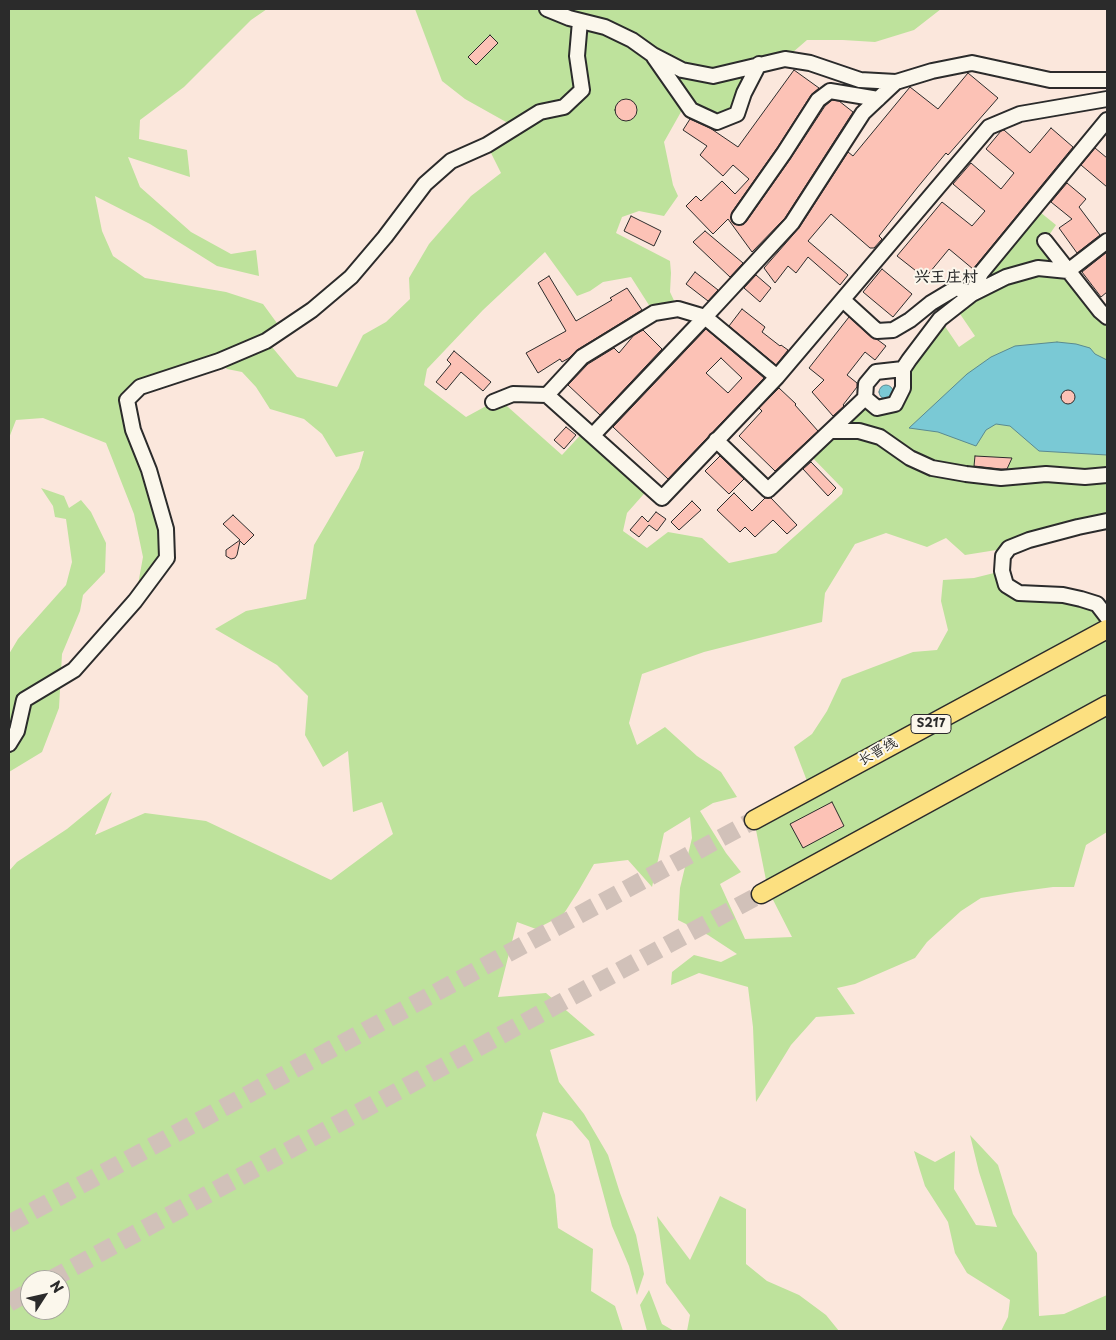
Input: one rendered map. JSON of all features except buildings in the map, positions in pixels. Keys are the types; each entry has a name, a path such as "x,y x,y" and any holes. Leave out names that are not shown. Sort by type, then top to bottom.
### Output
{"main road":[{"name":"长晋线","path":"754,820 1107,629"},
{"path":"761,894 1107,705"}],"street":[{"path":"547,9 580,21 605,27 632,40 653,56 682,70 713,76 785,59 810,63 860,80 896,82 932,71 972,63 1050,80 1107,80"},
{"path":"9,744 17,731 24,700 74,670 135,601 167,558 166,529 149,470 133,430 127,400 140,387 219,361 266,341 312,310 351,277 385,237 425,184 451,161 487,145 540,112 564,107 582,90 577,56 580,21"},
{"path":"653,56 691,110 717,122 737,114 744,93 759,64"},
{"path":"593,436 792,223 863,113 896,82"},
{"path":"740,218 818,100 830,91 878,99"},
{"path":"493,402 513,394 547,395 662,498 777,377 989,127 1020,114 1107,98"},
{"path":"972,294 982,273 1107,120"},
{"path":"1045,241 1100,311 1107,317"},
{"path":"865,398 877,408 895,404 903,388 903,369 940,319 972,294 1006,277 1038,268 1068,271 1107,241"},
{"path":"843,300 877,331 894,330 910,320 930,303 956,288 972,294"},
{"path":"547,395 582,357 654,313 678,309 705,317 777,377"},
{"path":"716,440 768,490 865,398 866,384 876,372 903,369"},
{"path":"831,431 859,431 880,437 910,458 932,468 966,474 1001,478 1046,474 1085,477 1107,475"},
{"path":"1107,522 1078,527 1029,540 1009,548 1003,556 1002,571 1006,585 1019,593 1064,595 1081,599 1097,604 1107,617"}],"green space":[{"path":"9,9 267,9 251,20 184,87 140,120 139,139 187,150 190,177 128,157 140,187 191,232 231,254 256,250 259,276 217,266 150,224 95,196 102,231 113,256 145,278 226,292 263,304 282,330 267,341 297,377 337,387 363,335 386,322 410,299 409,278 429,244 471,196 501,173 487,145 515,127 465,99 442,81 415,9 941,9 914,30 875,42 807,40 785,59 759,64 737,114 717,122 686,103 664,142 673,185 678,196 664,216 639,211 622,217 616,233 670,261 670,292 678,309 654,313 631,277 603,282 590,291 577,296 545,252 483,310 427,369 424,385 466,417 499,399 562,455 586,429 650,487 627,513 623,531 647,548 668,532 702,538 729,563 776,553 842,494 843,489 808,453 865,398 877,408 895,404 903,369 940,319 959,347 975,336 956,308 1035,208 1056,225 1045,241 1107,317 1107,521 1009,548 965,555 946,538 927,547 886,533 855,544 825,593 822,622 704,652 642,674 629,723 637,745 665,727 697,756 721,772 737,797 713,803 700,811 726,853 741,872 720,884 745,939 792,937 768,890 754,820 810,789 794,747 812,734 827,711 842,679 913,652 937,650 948,630 941,601 943,580 974,578 1002,571 1006,585 1063,595 1107,617 1107,832 1086,845 1074,887 1053,887 981,898 961,911 927,942 915,958 855,984 837,988 855,1014 816,1017 791,1045 756,1102 753,1027 748,987 699,973 671,985 672,972 694,955 721,962 737,954 708,935 678,920 680,888 692,838 690,817 664,833 652,887 628,860 594,864 563,915 536,929 517,922 498,997 546,993 595,1035 550,1050 559,1082 584,1114 608,1155 636,1235 644,1274 637,1295 629,1266 612,1226 589,1141 572,1121 543,1112 536,1135 555,1195 558,1228 593,1249 591,1291 615,1306 623,1331 9,1331 9,871 17,862 67,829 112,792 95,835 145,813 206,821 331,880 393,834 382,802 353,812 348,751 323,767 305,735 308,696 277,665 215,629 246,611 306,599 314,545 359,468 364,451 336,457 322,434 304,419 270,409 256,387 242,372 227,369 219,361 176,374 127,400 167,558 135,601 143,557 134,514 106,443 43,418 16,420 9,438"},
{"path":"41,488 64,496 69,508 81,500 91,512 106,543 105,572 83,595 80,611 62,654 59,708 42,752 9,772 9,654 18,639 66,585 72,562 66,519 55,517 53,506"},
{"path":"970,1135 998,1165 1013,1214 1037,1253 1039,1316 1064,1314 1107,1295 1107,1331 1001,1331 1008,1317 1010,1300 967,1273 955,1253 948,1222 925,1186 914,1151 935,1162 955,1151 954,1189 976,1225 997,1227 979,1172"},
{"path":"720,1196 746,1209 746,1264 767,1281 799,1295 826,1315 839,1331 687,1331 690,1315 666,1283 657,1216 690,1260"},
{"path":"649,1290 662,1324 674,1331 647,1331 640,1305"}],"water":[{"path":"1057,342 1090,348 1095,354 1107,360 1107,455 1039,451 1010,426 996,424 986,430 976,446 938,432 909,428 967,374 991,357 1015,346"},
{"path":"883,385 889,385 893,392 889,399 883,399 879,395 879,389"}],"tunnel":[{"path":"9,1224 754,820"},
{"path":"68,1270 761,894"},
{"path":"9,1303 20,1297"}],"district":[{"name":"兴王庄村","path":"946,278"}]}
